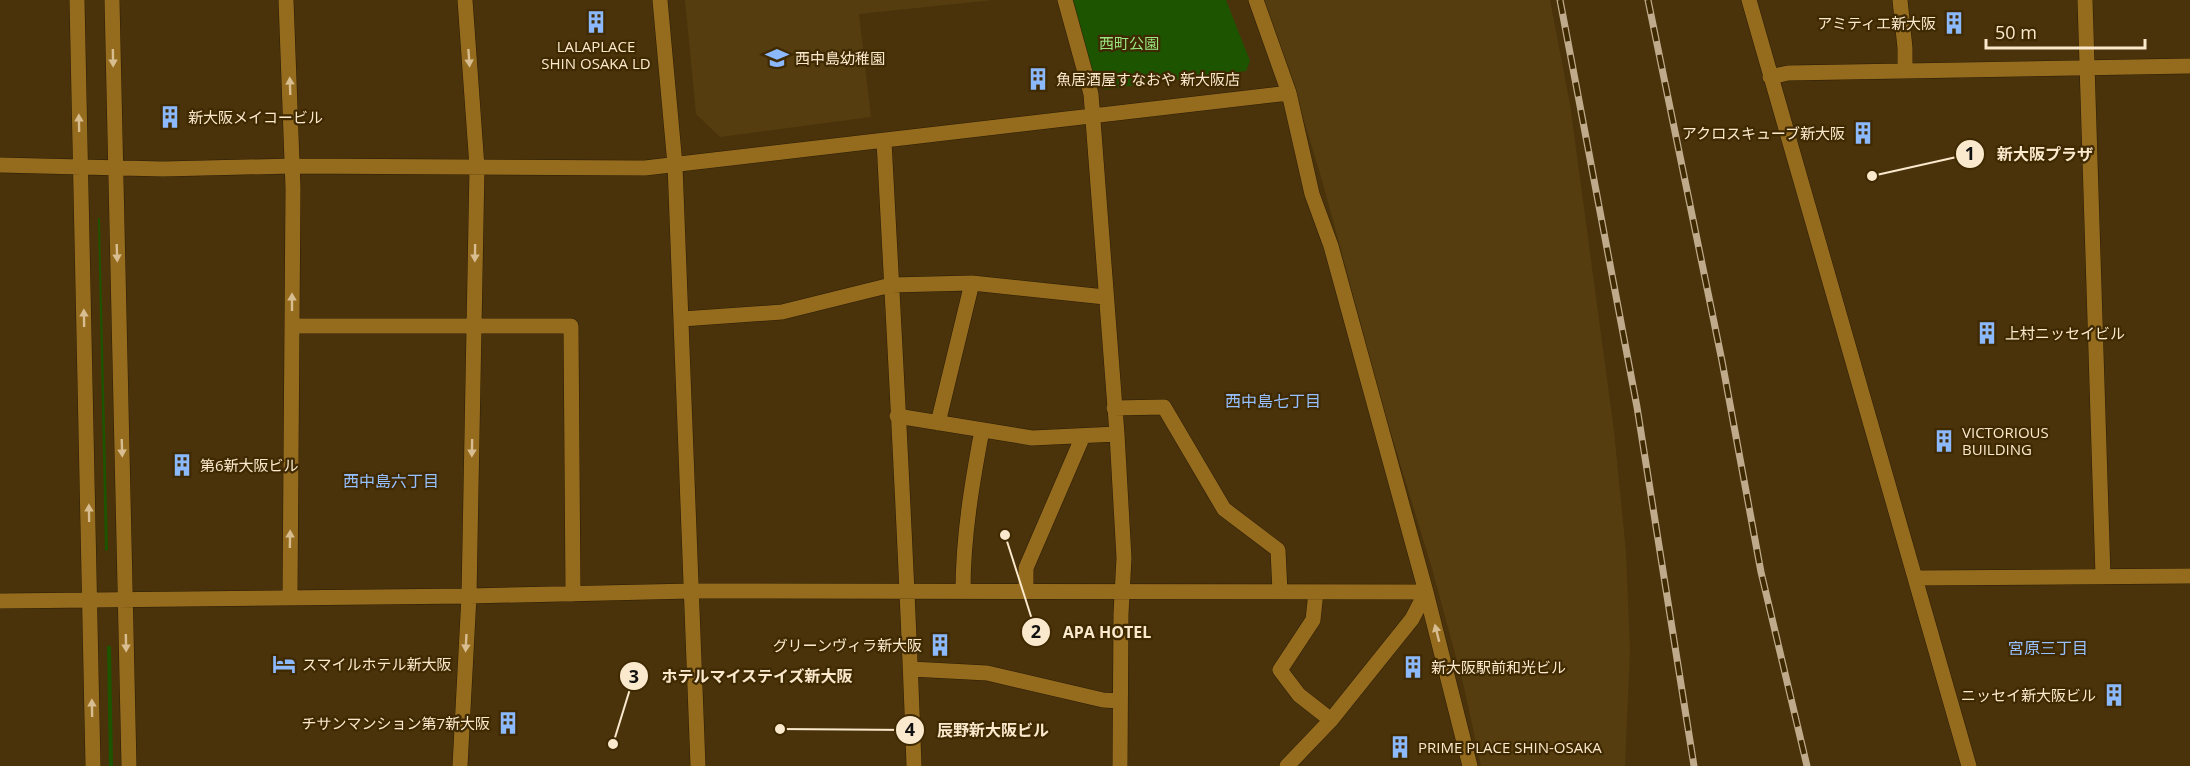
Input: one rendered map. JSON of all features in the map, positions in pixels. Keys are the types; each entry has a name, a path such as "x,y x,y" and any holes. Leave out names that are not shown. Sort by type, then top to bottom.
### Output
{"street":[{"path":"77,0 93,766"},
{"path":"112,0 129,766"},
{"path":"286,0 293,166 290,597"},
{"path":"460,766 469,596 477,167 465,0"},
{"path":"660,0 675,165 698,766"},
{"path":"1065,0 1091,94 1094,115 1105,297 1117,434 1124,558 1120,766"},
{"path":"1256,0 1289,93 1312,194 1331,246 1426,592 1470,766"},
{"path":"1749,0 1969,766"},
{"path":"1900,0 1905,71"},
{"path":"2085,0 2103,576"},
{"path":"1770,77 1788,73 2190,66"},
{"path":"0,165 163,169 293,166 645,168 1289,93"},
{"path":"884,141 897,416 909,591 914,766"},
{"path":"682,319 782,312 891,285 972,283 1105,297"},
{"path":"938,423 972,283"},
{"path":"292,326 571,326 573,594"},
{"path":"1114,408 1164,407 1224,509 1278,550 1280,592"},
{"path":"897,416 1032,438 1117,434"},
{"path":"963,591 963,567 971,487 982,430"},
{"path":"1026,591 1026,568 1083,436"},
{"path":"1915,578 2190,576"},
{"path":"0,601 692,591 1426,592"},
{"path":"1317,592 1313,620 1280,670 1299,695 1331,720"},
{"path":"1287,766 1331,720 1412,620 1426,592"},
{"path":"911,669 987,673 1103,700 1120,700"}],"shaded area":[{"name":"西中島幼稚園","path":"685,0 993,0 859,14 871,117 720,137 696,114"},
{"path":"1262,0 1550,0 1570,104 1614,431 1626,552 1630,650 1625,766 1481,766 1464,687 1433,572 1382,404 1324,187 1295,91"}],"green space":[{"name":"西町公園","path":"1072,0 1226,0 1250,61 1246,71 1105,89 1096,85"},
{"path":"98,218 100,218 108,550 105,551"},
{"path":"107,646 111,646 113,766 109,766"}],"railway":[{"path":"1560,0 1637,407 1694,766"},
{"path":"1648,0 1722,361 1761,572 1807,766"}],"place":[{"name":"LALAPLACE SHIN OSAKA LD","path":"596,22"},
{"name":"アミティエ新大阪","path":"1954,23"},
{"name":"西中島幼稚園","path":"777,58"},
{"name":"魚居酒屋すなおや 新大阪店","path":"1038,79"},
{"name":"新大阪メイコービル","path":"170,117"},
{"name":"アクロスキューブ新大阪","path":"1863,133"},
{"name":"新大阪プラザ","path":"1872,176"},
{"name":"上村ニッセイビル","path":"1987,333"},
{"name":"VICTORIOUS BUILDING","path":"1944,441"},
{"name":"第6新大阪ビル","path":"182,465"},
{"name":"APA HOTEL","path":"1005,535"},
{"name":"グリーンヴィラ新大阪","path":"940,645"},
{"name":"スマイルホテル新大阪","path":"284,664"},
{"name":"新大阪駅前和光ビル","path":"1413,667"},
{"name":"ニッセイ新大阪ビル","path":"2114,695"},
{"name":"チサンマンション第7新大阪","path":"508,723"},
{"name":"辰野新大阪ビル","path":"780,729"},
{"name":"ホテルマイステイズ新大阪","path":"613,744"},
{"name":"PRIME PLACE SHIN-OSAKA","path":"1400,747"}],"district":[{"name":"西中島七丁目","path":"1273,401"},
{"name":"西中島六丁目","path":"391,481"},
{"name":"宮原三丁目","path":"2048,648"}]}
